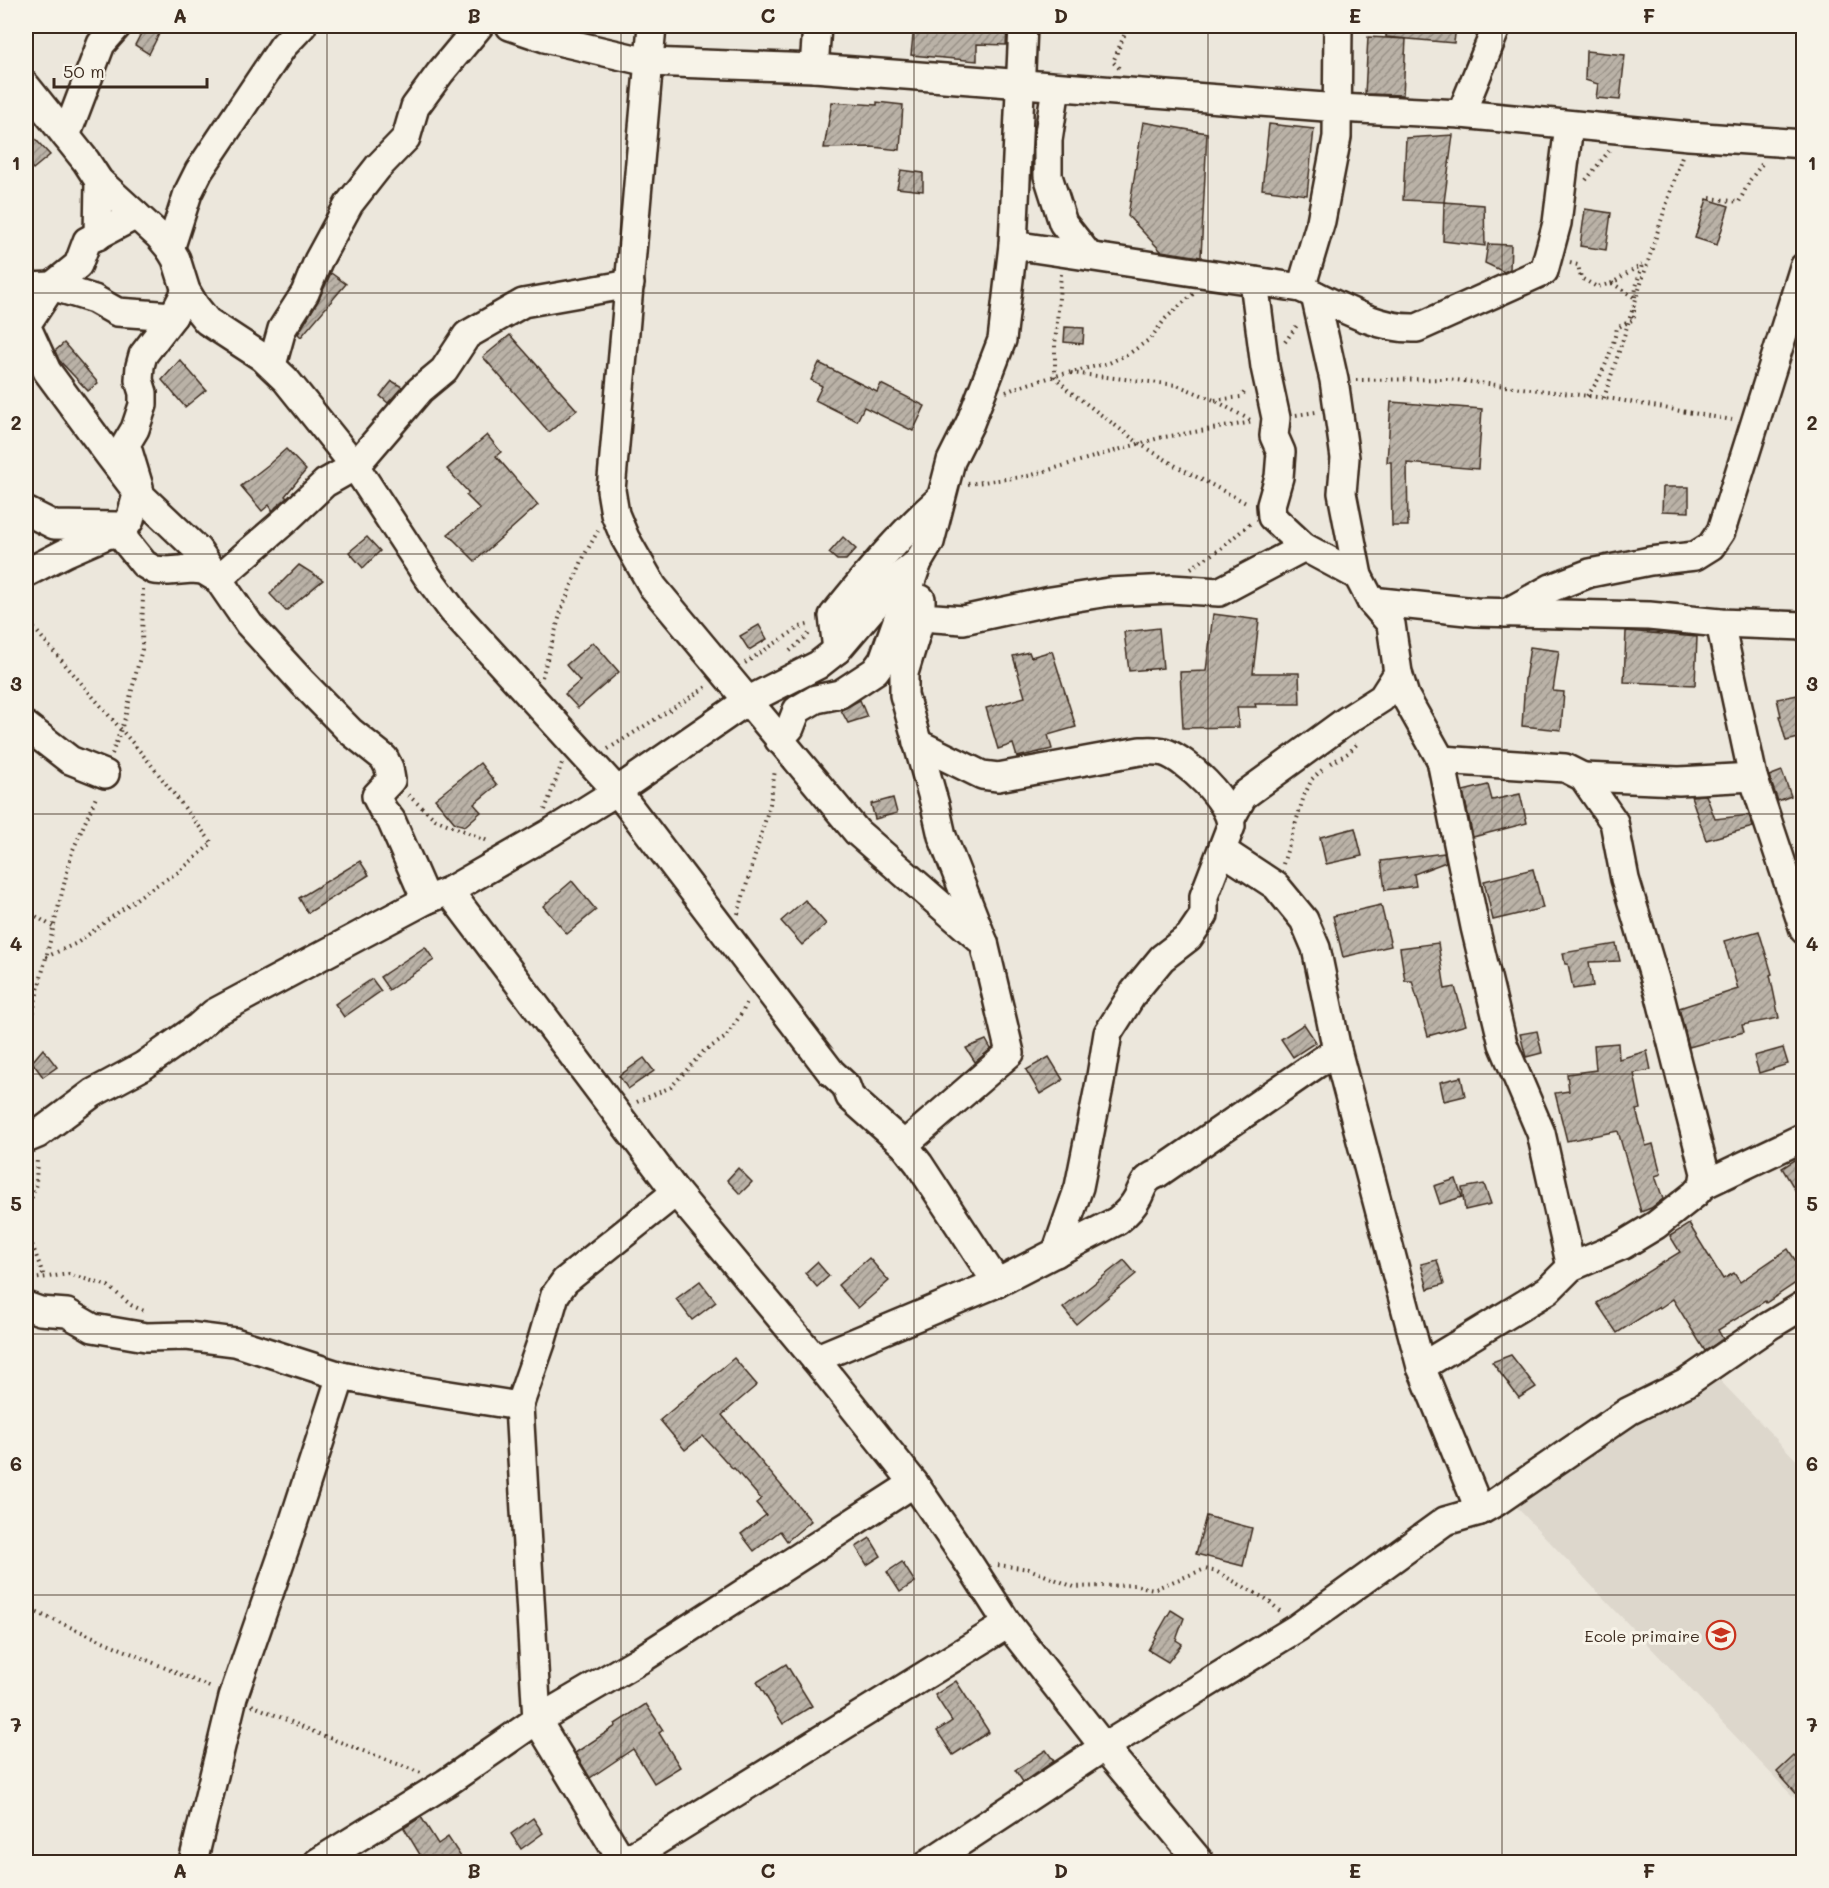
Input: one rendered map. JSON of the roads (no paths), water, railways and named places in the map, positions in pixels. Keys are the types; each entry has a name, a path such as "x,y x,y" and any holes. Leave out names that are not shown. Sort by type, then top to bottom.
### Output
{"street":[{"path":"66,136 101,44 117,26"},
{"path":"170,249 188,193 199,171 283,46 302,26"},
{"path":"272,365 282,328 305,293 318,261 349,204 378,167 406,138 415,107 479,26"},
{"path":"510,26 562,43 648,62 814,68 1338,108 1461,114 1689,136 1803,144"},
{"path":"652,26 610,490 625,538 653,587 857,832 984,943"},
{"path":"814,68 817,26"},
{"path":"779,740 790,728 796,710 816,699 840,694 875,671 883,660 918,562 930,542 951,461 976,407 1002,340 1013,245 1023,26"},
{"path":"1338,26 1338,108 1335,148 1308,291 1334,380 1346,458 1342,493 1358,576 1371,601 1391,624 1398,673 1405,696 1441,760 1475,927 1503,1044 1542,1133 1571,1267"},
{"path":"1461,114 1497,26"},
{"path":"26,86 86,161 99,181 170,249 176,259 186,291 207,321 272,365 286,380 355,466 427,576 453,611 617,791 831,1072 846,1086 850,1097 904,1145 920,1164 997,1283"},
{"path":"1056,87 1048,140 1047,176 1063,222 1089,256"},
{"path":"1013,245 1254,280 1308,291 1341,308 1385,324 1403,329 1417,328 1541,273 1546,268 1557,223 1569,125"},
{"path":"1018,160 1048,161"},
{"path":"98,236 99,181"},
{"path":"136,215 87,241 78,264 39,287 26,325 47,371 138,493 196,549 249,624 350,731 384,758 391,780 376,796 438,895 676,1192 914,1483 1008,1624 1104,1747 1200,1863"},
{"path":"1506,613 1551,588 1590,573 1650,561 1695,556 1711,546 1721,531 1803,267"},
{"path":"1254,280 1264,367 1267,425 1281,452 1280,477 1271,505 1272,517 1304,547 1358,576"},
{"path":"218,579 325,483 355,466 420,390 444,370 467,335 523,303 630,284"},
{"path":"39,287 94,299 117,312 172,316"},
{"path":"26,573 67,552 123,529 130,520 139,487 126,444 135,429 143,405 140,366 143,356 172,316 186,291"},
{"path":"837,650 833,616 883,555 942,493"},
{"path":"26,511 54,525 123,529"},
{"path":"123,529 144,564 154,570 203,570 218,579"},
{"path":"921,617 963,620 1051,601 1109,592 1171,589 1219,592 1304,547"},
{"path":"904,1145 1010,1053 984,943 942,836 904,695 904,673 921,617 922,580 918,562"},
{"path":"32,1136 93,1093 143,1066 214,1013 534,842 617,791 747,701 818,665 837,650 899,577 918,562"},
{"path":"1371,601 1476,612 1649,616 1720,623 1803,626"},
{"path":"1720,623 1753,777 1803,930"},
{"path":"1231,818 1243,796 1346,721 1382,698 1398,673"},
{"path":"26,726 70,760 105,774"},
{"path":"917,743 982,775 998,777 1154,750 1176,758 1201,778 1224,804 1231,818 1231,826 1223,851 1204,896 1203,915 1190,937 1162,958 1134,992 1108,1033 1079,1187 1056,1253"},
{"path":"1441,760 1565,768 1583,777 1679,782 1753,777"},
{"path":"1583,777 1614,822 1625,879 1660,996 1702,1159 1705,1173 1703,1185"},
{"path":"1223,851 1276,886 1304,920 1310,931 1316,948 1337,1050 1421,1367 1480,1511"},
{"path":"814,1359 997,1283 1117,1221 1126,1214 1150,1177 1337,1050"},
{"path":"1421,1367 1548,1290 1571,1267 1623,1245 1656,1225 1703,1185 1803,1137"},
{"path":"676,1192 566,1281 555,1295 519,1406 537,1720 623,1863 1008,1624"},
{"path":"930,1863 1104,1747 1298,1628 1445,1521 1480,1511 1629,1411 1686,1383 1803,1305"},
{"path":"26,1306 40,1311 67,1313 93,1328 146,1337 187,1336 235,1342 340,1376 519,1406"},
{"path":"193,1863 233,1697 287,1542 340,1376"},
{"path":"318,1863 446,1783 537,1720 643,1658 914,1483"}],"place":[{"name":"Ecole primaire","path":"1721,1635"}]}
